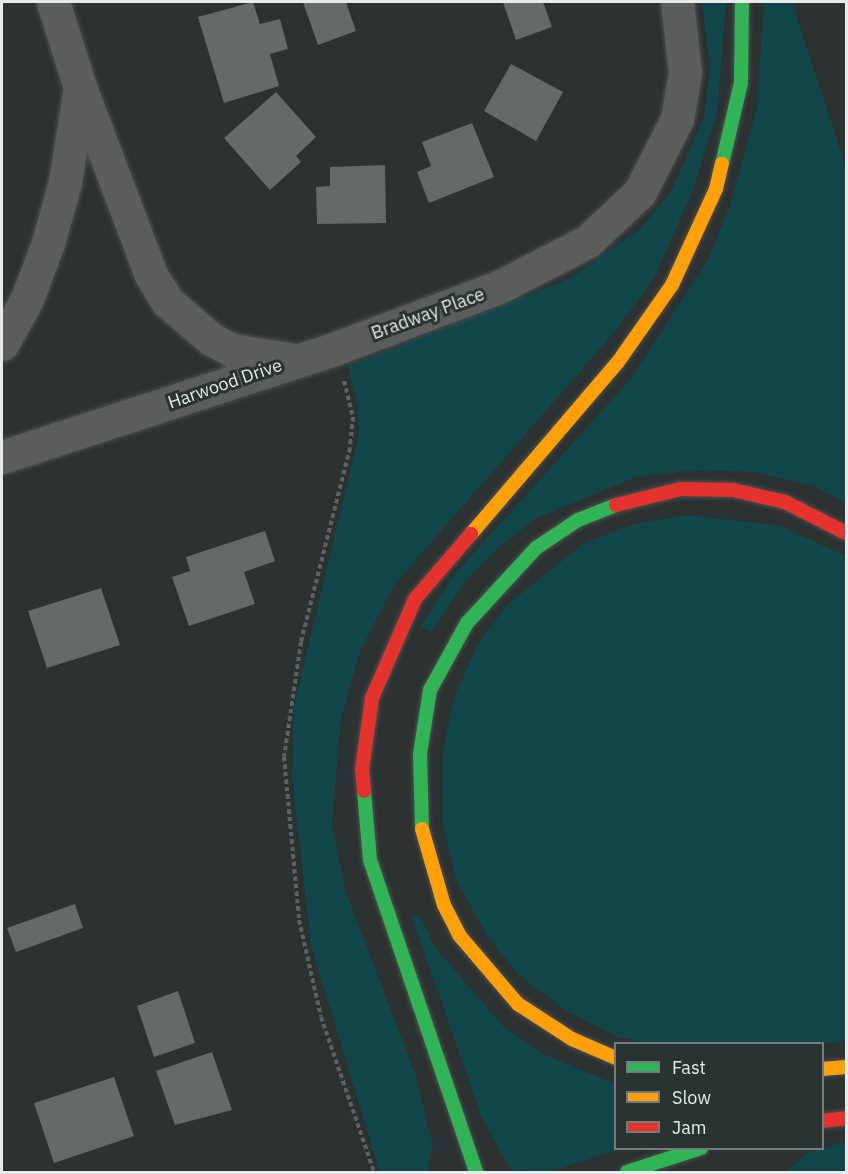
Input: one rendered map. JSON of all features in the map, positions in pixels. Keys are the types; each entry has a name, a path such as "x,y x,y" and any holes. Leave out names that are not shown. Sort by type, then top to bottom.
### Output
{"main road":[{"path":"476,1173 370,860 362,770 372,698 398,630 415,599 618,362 672,285 716,189 741,83 742,2"},
{"path":"614,1058 572,1040 518,1004 459,935 449,915 425,849 420,817 420,754 430,690 467,623 536,548 578,520 630,499 681,489 733,490 785,502 846,533"},
{"path":"824,1069 846,1067"},
{"path":"824,1108 838,1103"},
{"path":"824,1121 846,1118"},
{"path":"627,1173 698,1150"}],"street":[{"name":"Harwood Drive","path":"53,2 80,87 151,275 168,302 212,339 232,350 296,360"},
{"name":"Bradway Place","path":"296,360 499,287 556,259 617,218 659,161 678,119 685,73 677,2"},
{"name":"Harwood Drive","path":"2,344 48,243 65,182 80,87"},
{"name":"Harwood Drive","path":"2,457 296,360"}],"path":[{"path":"340,369 352,405 350,448 301,642 284,757 299,920 321,1017 374,1173"}],"shaded area":[{"path":"702,2 726,2 717,114 691,195 654,278 617,329 394,585 361,649 341,718 332,823 345,890 416,1076 433,1147 427,1172 380,1172 311,945 292,777 294,706 359,435 358,406 348,366 571,278 640,229 671,192 704,118 710,67"},
{"path":"764,2 792,2 846,168 846,503 814,486 756,472 699,470 638,476 537,518 500,546 466,581 431,632 421,626 453,576 629,381 707,262 730,206 757,108"},
{"path":"688,515 780,526 846,556 846,1040 824,1044 824,1042 642,1042 618,1037 565,1010 519,975 486,934 456,879 442,820 442,756 455,695 476,648 505,607 584,543 635,524"},
{"path":"419,914 434,946 503,1026 541,1053 614,1084 614,1150 617,1150 548,1172 511,1170 482,1118 412,917"},
{"path":"846,1142 846,1172 786,1172 807,1153"}],"building":[{"path":"253,2 260,24 280,19 288,49 270,54 279,86 224,103 198,17"},
{"path":"303,2 346,2 356,31 318,45"},
{"path":"503,2 543,2 552,27 516,40"},
{"path":"511,64 563,92 536,141 484,111"},
{"path":"276,92 316,137 296,156 301,162 270,190 224,138"},
{"path":"472,123 494,177 429,203 417,172 431,166 422,142"},
{"path":"385,165 386,223 317,224 316,187 330,186 330,167"},
{"path":"265,531 275,561 244,572 255,604 189,626 172,577 190,571 186,557"},
{"path":"101,588 120,645 47,668 28,611"},
{"path":"75,904 83,928 16,952 7,928"},
{"path":"178,991 195,1043 154,1057 137,1006"},
{"path":"212,1052 232,1110 175,1125 156,1071"},
{"path":"114,1077 134,1136 54,1163 34,1103"}],"traffic: fast":[{"path":"722,164 741,83 742,2"},
{"path":"422,829 420,754 430,690 467,623 536,548 578,520 616,505"},
{"path":"364,791 370,860 476,1172"},
{"path":"627,1172 695,1150"}],"traffic: slow":[{"path":"471,534 618,362 672,285 716,189 722,164"},
{"path":"422,829 444,905 459,935 518,1004 572,1039 614,1057"},
{"path":"824,1069 846,1067"}],"traffic: jam":[{"path":"616,505 681,489 733,490 785,502 846,533"},
{"path":"364,791 362,770 372,698 415,599 471,534"},
{"path":"824,1121 846,1118"}]}
